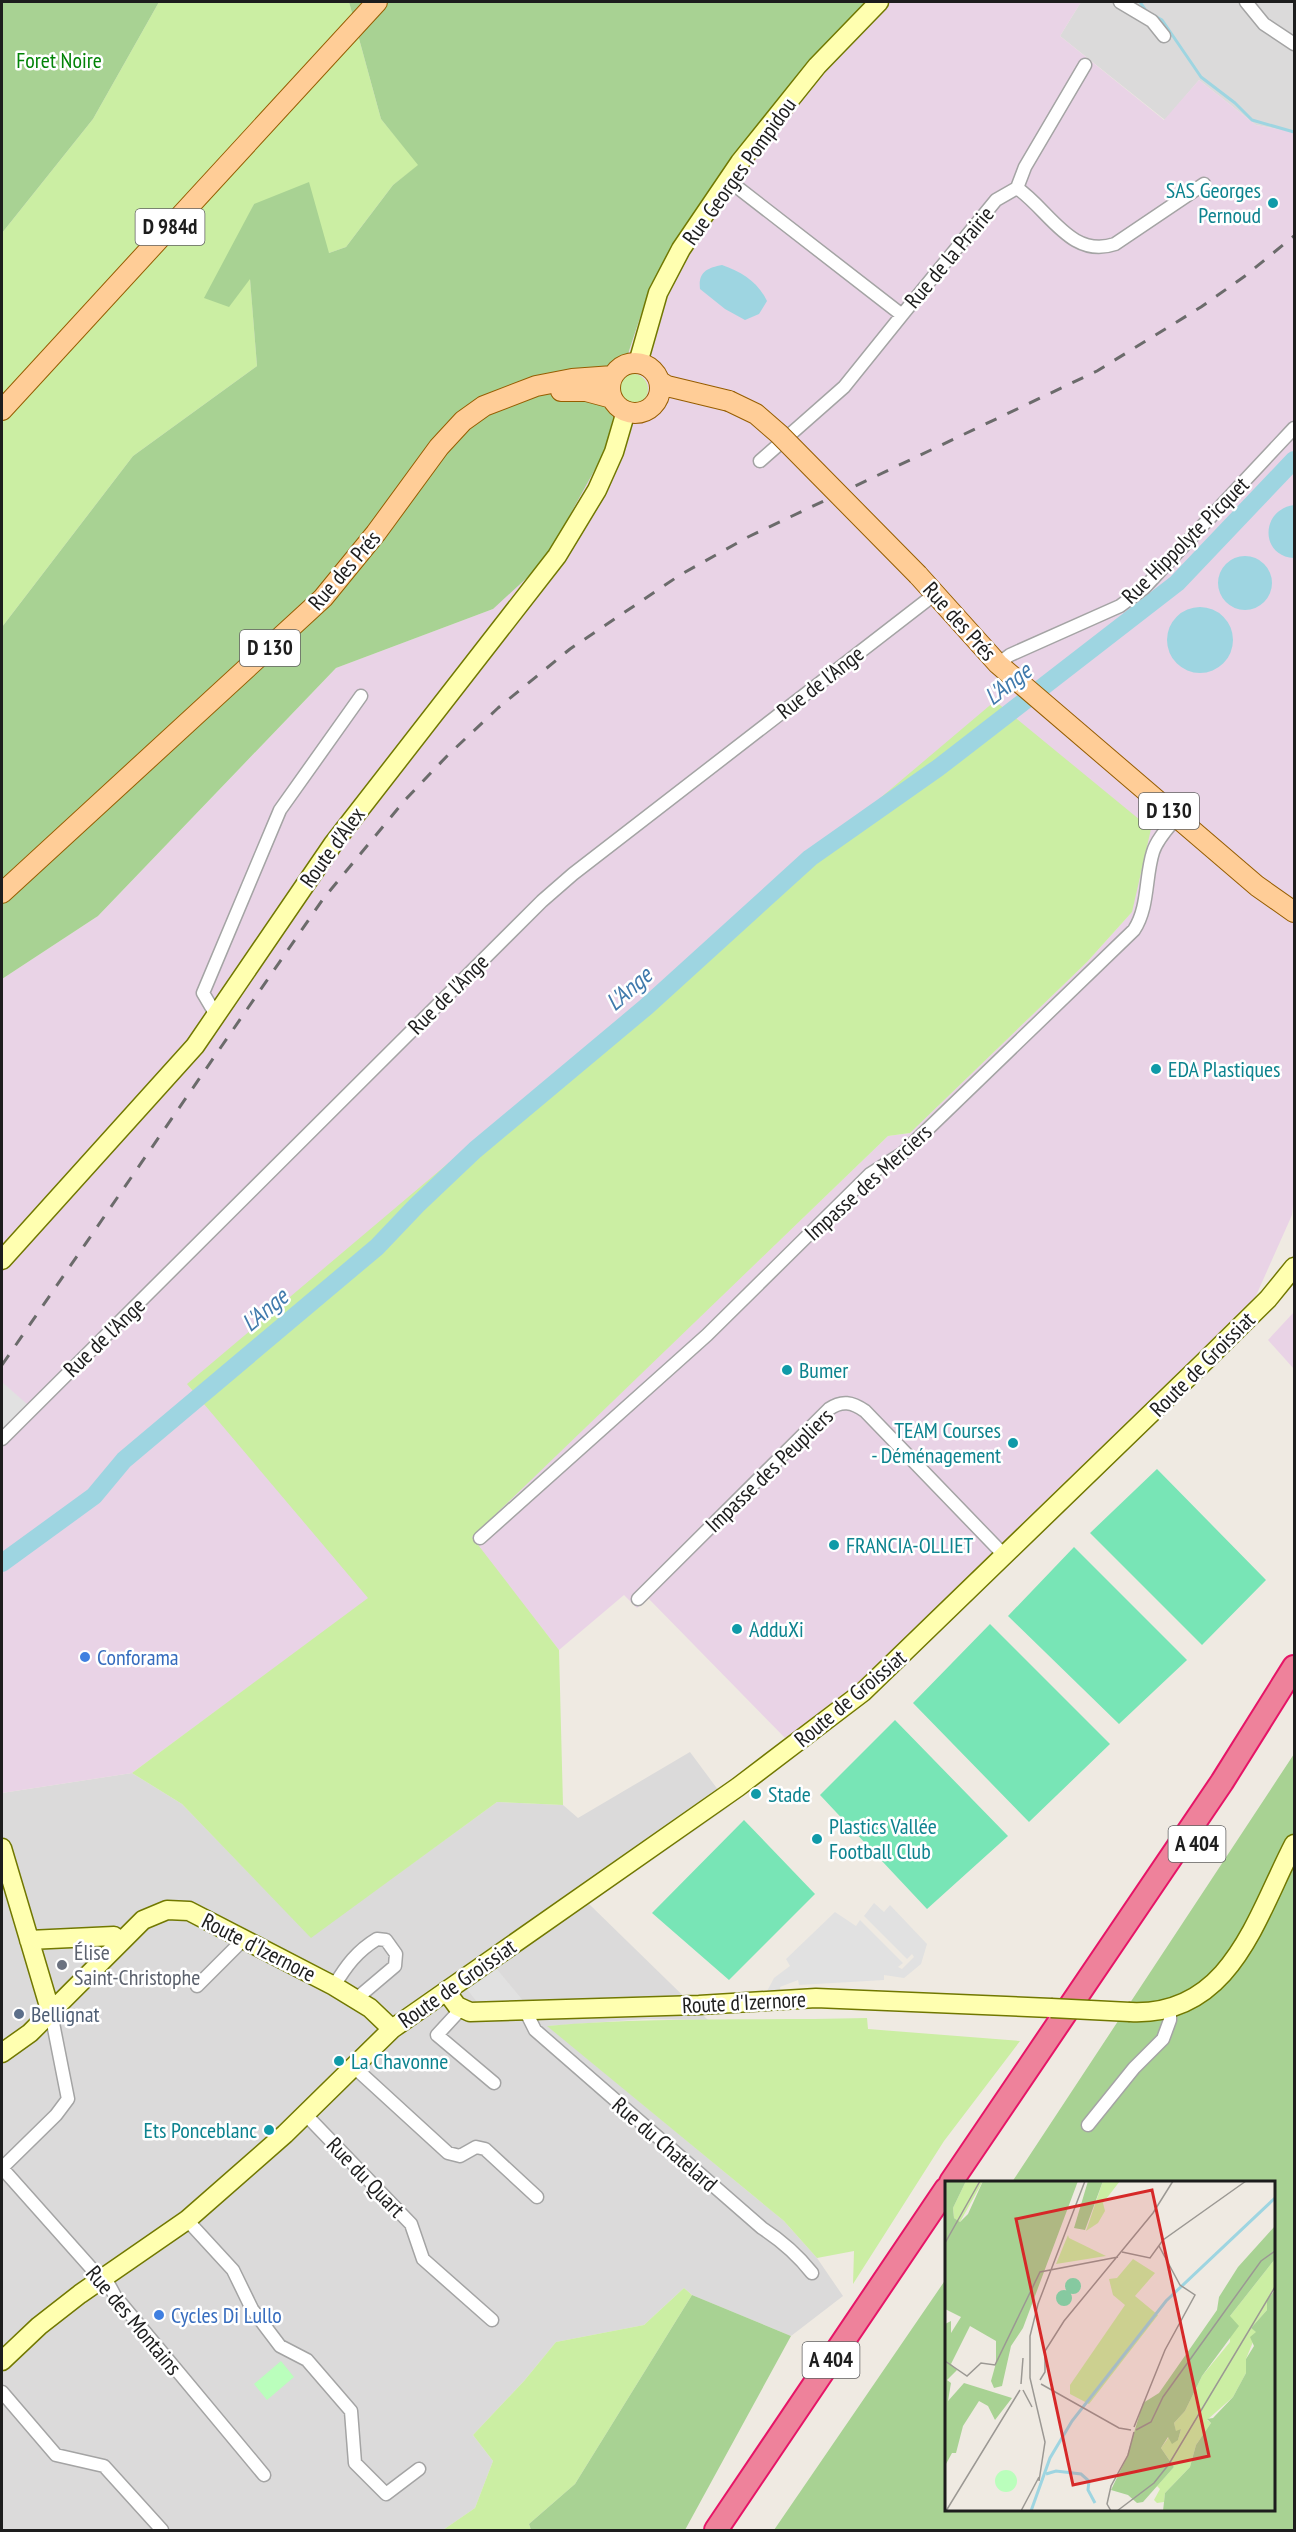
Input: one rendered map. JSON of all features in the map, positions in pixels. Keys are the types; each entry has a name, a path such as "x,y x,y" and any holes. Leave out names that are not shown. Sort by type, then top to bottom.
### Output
{"highway":[{"name":"A 404","path":"952,2181 1222,1782 1294,1667"},
{"name":"A 404","path":"969,2181 1212,1822 1294,1694"},
{"name":"A 404","path":"716,2530 945,2190"},
{"name":"A 404","path":"734,2530 945,2216"}],"main road":[{"name":"D 984d","path":"2,410 376,2"},
{"name":"Rue Georges Pompidou","path":"638,363 658,293 681,249 728,180 817,66 879,2"},
{"path":"638,363 652,369 658,391 647,410 633,413 619,404 610,390 613,376 624,365 638,363"},
{"name":"Rue des Prés","path":"2,892 323,598 376,533 439,447 463,421 484,406 520,391 554,382 613,376"},
{"name":"Rue des Prés","path":"520,391 586,391 619,404"},
{"name":"Rue des Prés","path":"658,391 666,395 678,394 722,399 756,414 779,434 918,575 998,664 1257,886 1294,912"},
{"name":"Route d'Alex","path":"2,1260 195,1046 333,844 557,556 597,490 614,452 619,404"},
{"name":"Route de Groissiat","path":"2,2361 39,2326 102,2278 188,2220 306,2115 392,2029 738,1787 825,1723 900,1658 1005,1556 1252,1314 1294,1267"},
{"name":"Route d'Izernore","path":"460,2009 470,2012 699,2005 816,1998 1147,2013 1170,2009 1198,1995 1230,1967 1249,1936 1294,1845"},
{"path":"2,1848 6,1878 29,1940 51,2013"},
{"name":"Route d'Izernore","path":"2,2053 51,2013 143,1920 155,1914 178,1910 189,1911 334,1986 381,2017 392,2029"},
{"path":"29,1940 114,1936 121,1942"},
{"path":"446,1991 453,2003 460,2009"}],"street":[{"path":"1120,2 1152,21 1164,36"},
{"path":"1246,2 1264,24 1294,44"},
{"path":"1085,65 1026,167 1017,188 1075,242 1089,248 1102,248 1115,244 1204,184"},
{"name":"Rue de la Prairie","path":"728,180 894,306 902,315"},
{"name":"Rue de la Prairie","path":"760,461 844,387 996,200 1017,188"},
{"name":"Rue Hippolyte Picquet","path":"998,664 1010,655 1120,606 1144,588 1294,428"},
{"name":"Rue de l'Ange","path":"2,1439 542,901 573,874 934,594"},
{"path":"216,1015 203,993 280,810 361,696"},
{"name":"Impasse des Merciers","path":"480,1539 707,1335 870,1174 903,1153 1134,930 1141,916 1153,852 1161,836 1177,817"},
{"name":"Impasse des Peupliers","path":"638,1599 829,1409 847,1402 865,1411 1005,1556"},
{"path":"197,1986 244,1938"},
{"path":"334,1986 346,1966 362,1948 377,1939 386,1941 396,1954 395,1966 356,2000"},
{"path":"460,2009 437,2035 494,2083"},
{"path":"1088,2125 1134,2068 1163,2039 1170,2020 1170,2009"},
{"name":"Rue du Chatelard","path":"525,2010 535,2030 762,2228 782,2241 812,2273"},
{"path":"2,2168 56,2115 68,2099 51,2013"},
{"path":"354,2067 448,2153 460,2156 477,2147 485,2149 537,2197"},
{"name":"Rue du Quart","path":"306,2115 411,2224 423,2259 492,2320"},
{"name":"Rue des Montains","path":"2,2168 102,2278 264,2475"},
{"path":"188,2220 233,2270 252,2309 280,2346 307,2360 351,2411 355,2463 386,2494 419,2469"},
{"path":"2,2392 56,2455 104,2466 162,2530"}],"shaded area":[{"path":"865,2 1081,2 1060,36 1164,120 1199,80 1256,125 1294,132 1294,1194 1292,1215 1255,1298 860,1681 788,1741 648,1598 637,1608 624,1595 559,1650 471,1537 888,1136 910,1133 1087,962 1132,912 188,1384 369,1598 132,1773 2,1793 2,979 98,916 336,668 493,609 629,351 651,284 710,192 757,128"},
{"path":"1081,2 1294,2 1294,132 1256,125 1199,80 1165,120 1060,36"},
{"path":"1294,1312 1294,1369 1268,1340"},
{"path":"2,1382 27,1404 2,1429"},
{"path":"690,1752 730,1806 589,1904 708,2020 646,2019 548,2026 784,2221 817,2258 843,2296 791,2336 692,2295 684,2288 644,2325 556,2342 524,2381 473,2435 493,2461 475,2508 443,2530 2,2530 2,1793 132,1773 182,1804 311,1937 497,1802 563,1805 578,1818"},
{"path":"874,1903 884,1912 890,1905 927,1944 921,1964 904,1978 884,1975 884,1980 799,1985 798,1980 780,1987 781,1994 765,1995 774,1978 790,1966 786,1959 835,1912 856,1926 860,1920 903,1963 898,1967 902,1969 914,1957 912,1954 907,1959 864,1916"},
{"path":"496,1968 525,2003 480,2006 467,1989"}],"green space":[{"name":"Foret Noire","path":"2,2 159,2 93,119 2,233"},
{"path":"159,2 349,2 381,119 419,165 393,185 346,247 329,253 254,204 232,250 250,278 257,366 133,456 2,627 2,233 93,119"},
{"path":"349,2 865,2 757,128 710,192 651,284 629,351 605,451 544,562 493,609 336,668 98,916 2,979 2,627 133,456 257,366 250,279 229,307 204,298 254,204 309,182 329,253 346,247 393,185 418,165 381,119"},
{"path":"633,374 644,378 648,389 644,400 633,404 622,400 618,389 622,378"},
{"path":"995,701 1151,829 1132,912 1087,962 910,1133 888,1136 472,1537 559,1650 563,1805 497,1802 311,1938 182,1804 132,1773 368,1598 187,1384"},
{"path":"1157,1469 1266,1580 1202,1645 1090,1533"},
{"path":"1074,1547 1187,1660 1119,1724 1008,1616"},
{"path":"990,1624 1110,1744 1029,1822 913,1703"},
{"path":"895,1720 1008,1836 927,1909 820,1795"},
{"path":"1294,1754 1294,2530 774,2530 945,2280 945,2511 1275,2511 1275,2181 1013,2181"},
{"path":"744,1820 815,1894 729,1980 652,1913"},
{"path":"867,2018 868,2029 1020,2041 944,2141 853,2284 854,2251 817,2258 784,2221 547,2026 667,2020"},
{"path":"684,2288 692,2295 575,2484 529,2524 531,2530 443,2530 475,2508 493,2461 473,2435 524,2381 556,2342 644,2325"},
{"path":"692,2295 791,2336 685,2530 531,2530 529,2524 575,2484"},
{"path":"281,2361 294,2377 267,2400 254,2384"}],"water":[{"path":"722,265 743,274 759,288 767,301 759,314 745,320 725,309 700,289 702,275"},
{"path":"1294,505 1294,558 1275,550 1268,533 1275,515"},
{"path":"1245,556 1255,558 1264,564 1270,573 1272,583 1270,593 1264,602 1255,608 1245,610 1235,608 1226,602 1220,593 1218,583 1220,573 1226,564 1235,558"},
{"path":"1200,607 1213,610 1223,617 1230,627 1233,640 1230,653 1223,663 1213,670 1200,673 1187,670 1177,663 1170,653 1167,640 1170,627 1177,617 1187,610"}],"waterway":[{"path":"1140,2 1147,12"},
{"path":"1153,15 1162,20 1201,77 1235,103 1252,120 1294,132"},
{"name":"L'Ange","path":"2,1563 94,1496 124,1460 377,1247 475,1150 646,1007 810,858 938,768 1177,583 1294,460"}],"railway":[{"path":"2,1365 323,899 405,800 498,708 570,649 680,575 748,537 1097,371 1201,307 1245,276 1294,236"}],"place":[{"name":"SAS Georges Pernoud","path":"1273,203"},
{"name":"EDA Plastiques","path":"1156,1069"},
{"name":"Bumer","path":"787,1370"},
{"name":"TEAM Courses - Déménagement","path":"1013,1443"},
{"name":"FRANCIA-OLLIET","path":"834,1545"},
{"name":"AdduXi","path":"737,1629"},
{"name":"Conforama","path":"85,1657"},
{"name":"Stade","path":"756,1794"},
{"name":"Plastics Vallée Football Club","path":"817,1839"},
{"name":"Élise Saint-Christophe","path":"62,1965"},
{"name":"Bellignat","path":"19,2014"},
{"name":"La Chavonne","path":"339,2061"},
{"name":"Ets Ponceblanc","path":"269,2130"},
{"name":"Cycles Di Lullo","path":"159,2315"}]}
